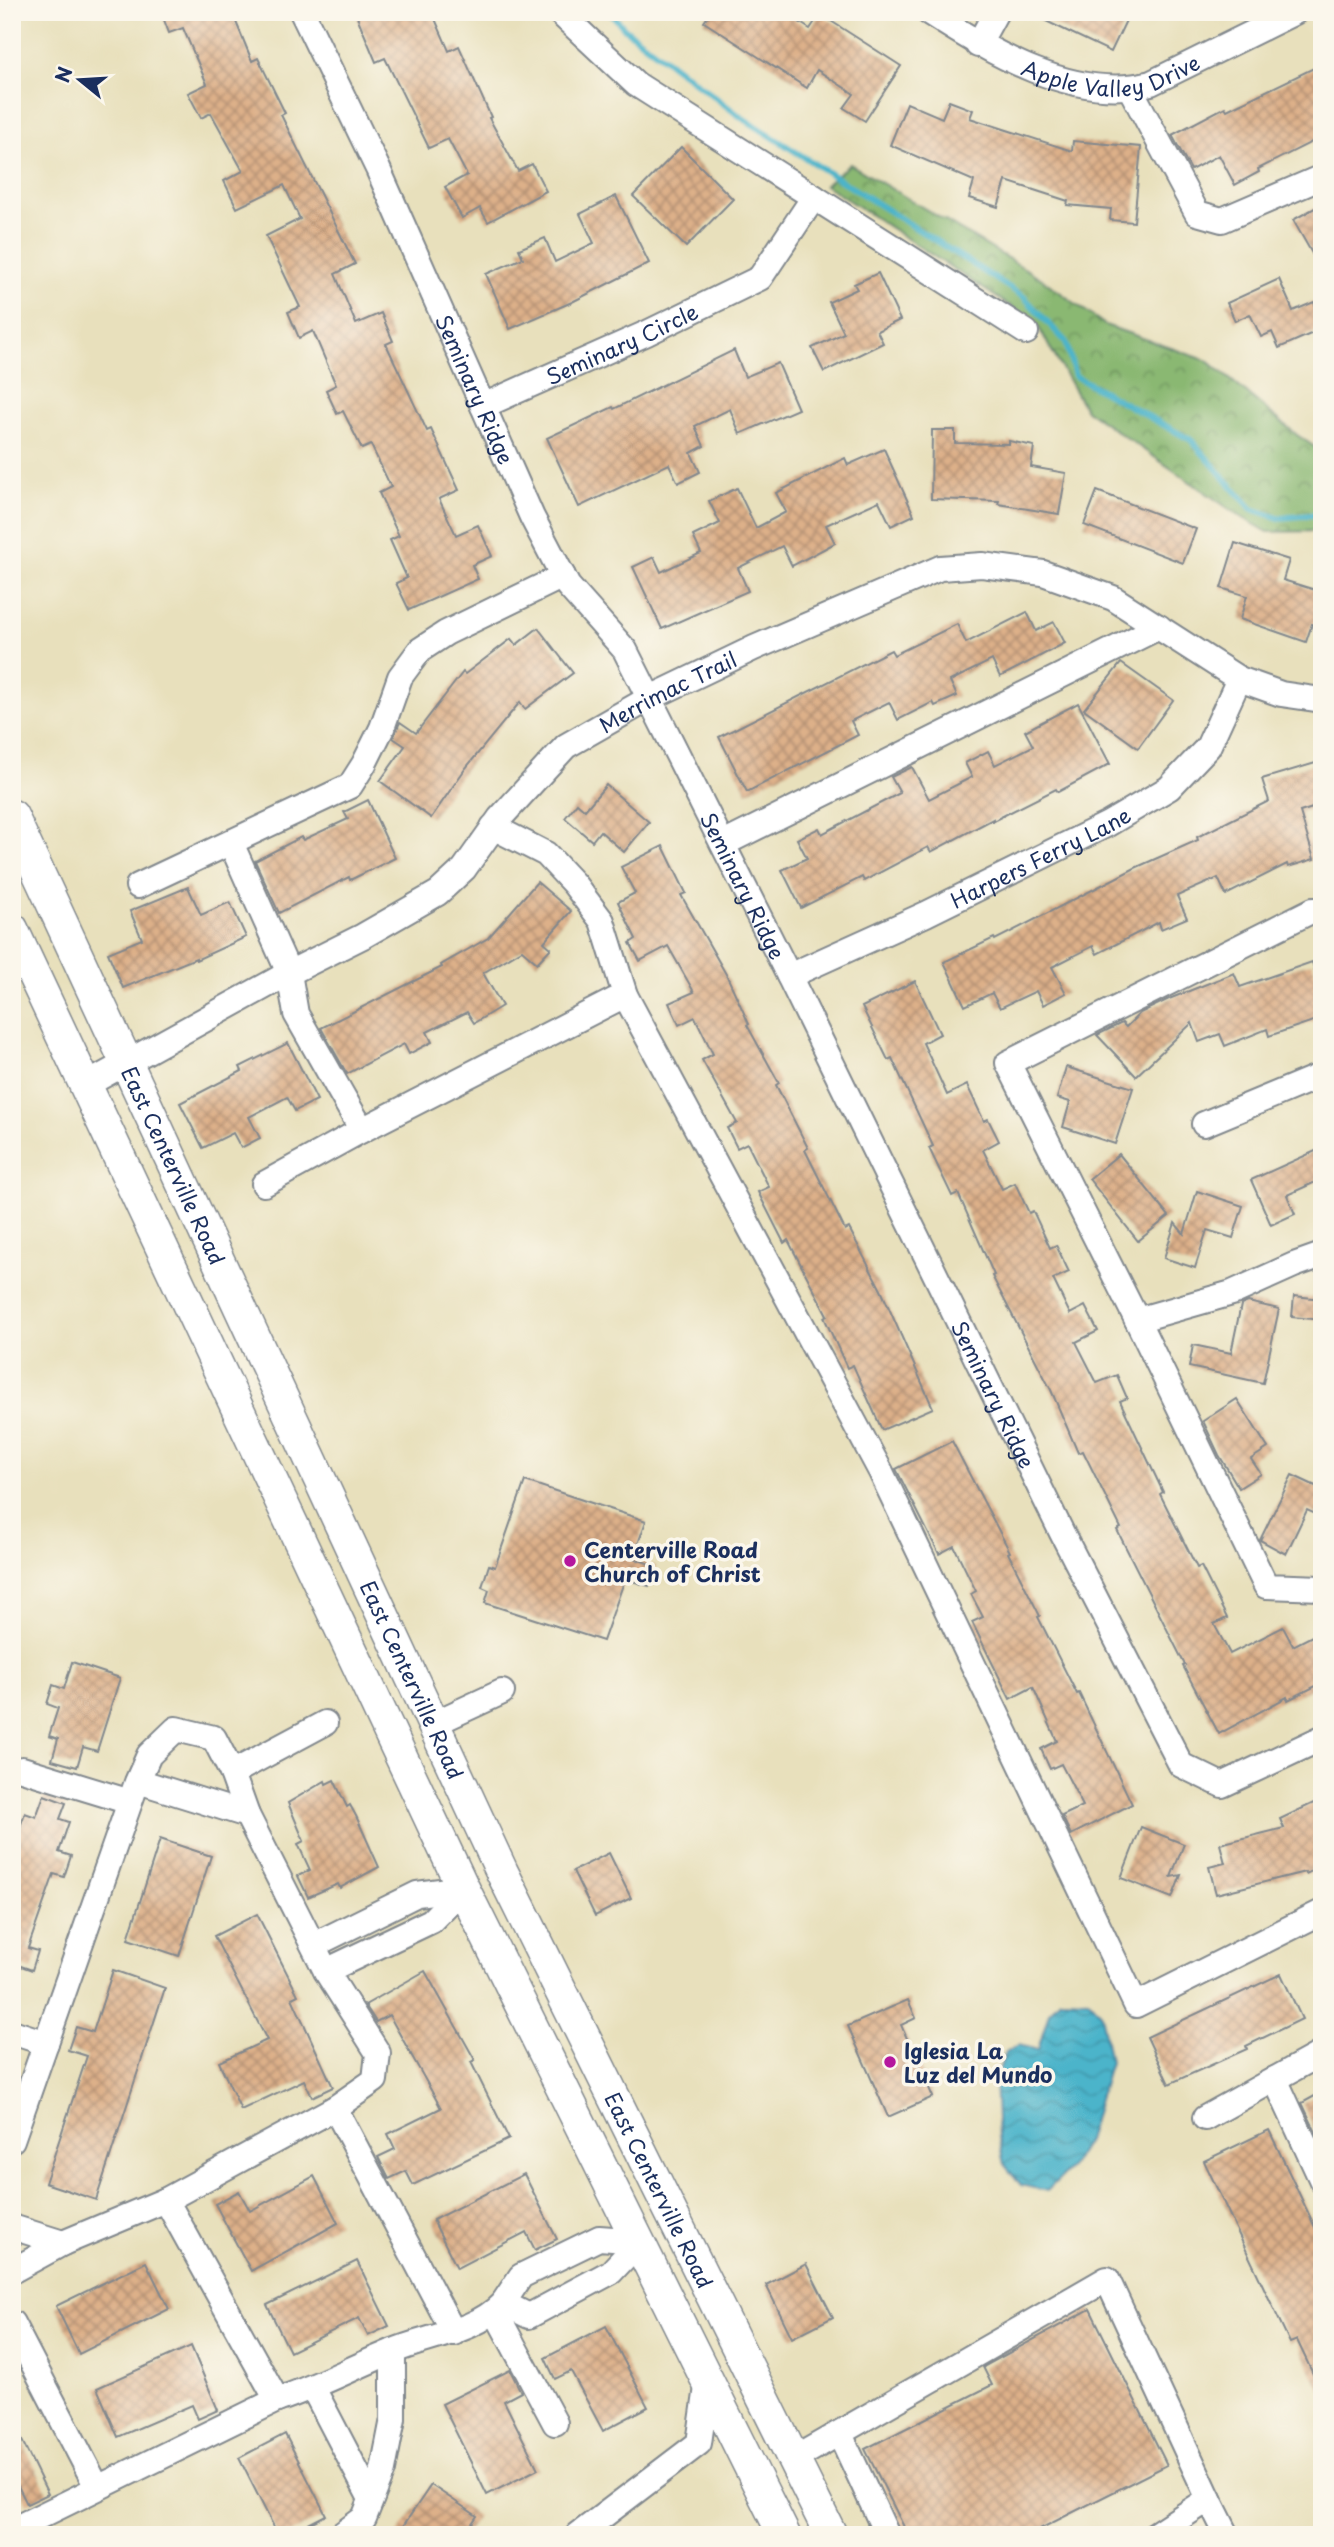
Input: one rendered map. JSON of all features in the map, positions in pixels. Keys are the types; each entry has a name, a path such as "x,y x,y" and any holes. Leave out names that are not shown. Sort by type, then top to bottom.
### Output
{"main road":[{"name":"East Centerville Road","path":"12,816 502,1871 831,2535"},
{"name":"East Centerville Road","path":"12,929 463,1888 784,2535"},
{"path":"278,1494 318,1473"},
{"path":"463,1888 502,1871"},
{"path":"640,2241 675,2220"}],"street":[{"name":"Seminary Ridge","path":"302,12 378,169 532,517 568,586 625,650 650,698 1062,1533 1181,1765 1222,1785 1322,1738"},
{"path":"559,12 636,84 1026,332"},
{"name":"Apple Valley Drive","path":"928,12 978,44 1027,67 1086,84 1130,88 1151,83 1295,12"},
{"path":"978,44 996,12"},
{"path":"1130,88 1197,213 1222,220 1322,177"},
{"name":"Seminary Circle","path":"483,406 647,333 760,278 814,197"},
{"name":"Merrimac Trail","path":"86,1084 438,893 464,869 494,827 566,746 650,698 754,648 940,568 982,565 1043,573 1113,598 1239,679 1281,694 1322,700"},
{"path":"138,886 349,786 364,764 382,728 400,677 420,650 446,633 563,576"},
{"path":"723,844 1159,627"},
{"name":"Harpers Ferry Lane","path":"789,976 926,914 1108,824 1169,788 1208,747 1239,679"},
{"path":"494,827 546,854 575,884 602,921 625,995 881,1472 1136,2005 1322,1912"},
{"path":"231,843 289,973 296,1014 362,1130"},
{"path":"1322,910 1313,910 1008,1063 1266,1586 1322,1588"},
{"path":"264,1184 362,1130 625,995"},
{"path":"1204,1124 1322,1075"},
{"path":"1137,1320 1232,1293 1322,1255"},
{"path":"433,1724 502,1692"},
{"path":"232,1773 325,1723"},
{"path":"12,2140 149,1755 176,1729 214,1738 232,1773 247,1815 327,1971 377,2053 375,2080 335,2108 166,2200 64,2243 12,2271"},
{"path":"22,1769 247,1815"},
{"path":"314,1945 417,1894 463,1888"},
{"path":"327,1971 431,1921 463,1888"},
{"path":"12,2032 46,2043"},
{"path":"1205,2118 1322,2053"},
{"path":"1275,2079 1322,2181"},
{"path":"335,2108 454,2333"},
{"path":"166,2200 277,2400"},
{"path":"12,2227 64,2243"},
{"path":"12,2530 277,2400 313,2388 393,2351 454,2333 499,2307 521,2276 599,2238 640,2241"},
{"path":"499,2307 529,2316 611,2272 640,2241"},
{"path":"794,2459 1107,2278 1227,2535"},
{"path":"499,2307 555,2423"},
{"path":"12,2323 97,2487"},
{"path":"341,2535 364,2518 383,2470 393,2420 393,2351"},
{"path":"578,2535 699,2443 708,2379"},
{"path":"313,2388 372,2499"},
{"path":"840,2434 887,2535"},
{"path":"1156,2535 1209,2499"}],"green space":[{"path":"850,164 1039,277 1105,325 1208,361 1297,435 1322,452 1322,531 1268,532 1238,515 1085,409 1036,323 825,185"}],"water":[{"path":"1060,1999 1089,2000 1101,2014 1110,2062 1087,2140 1070,2168 1047,2191 1021,2185 1004,2164 998,2137 995,2080 1006,2052 1018,2045 1038,2050 1049,2012"}],"building":[{"path":"161,12 232,12 252,61 258,58 285,113 281,115 355,264 335,274 356,324 381,313 393,341 386,344 427,431 431,429 459,490 439,499 456,535 478,525 492,556 472,565 478,579 409,610 396,583 407,578 390,540 399,536 379,493 391,487 371,445 362,449 343,411 337,414 326,390 336,385 313,331 299,338 288,312 300,307 266,236 300,219 284,185 237,208 224,181 243,171 211,113 201,118 188,93 207,84 183,28 169,33"},
{"path":"355,12 432,12 449,51 459,46 491,117 489,118 518,171 532,164 546,191 488,222 480,208 462,218 445,187 467,175 448,139 429,148 385,58 376,62"},
{"path":"711,12 783,12 810,29 820,14 901,66 865,121 844,108 854,94 817,70 807,88 704,22"},
{"path":"1027,12 1130,12 1111,52"},
{"path":"1322,64 1322,137 1258,169 1259,172 1235,185 1219,155 1191,170 1172,135 1225,107 1227,110"},
{"path":"949,101 973,110 970,118 1072,151 1073,141 1141,147 1134,222 1110,220 1111,209 1067,205 1068,201 1006,181 998,207 969,198 974,181 890,145 907,103 942,118"},
{"path":"681,147 733,199 686,247 633,196"},
{"path":"616,196 649,263 572,302 510,329 486,274 523,258 519,249 545,238 555,262 594,243 580,214"},
{"path":"1322,204 1322,271 1293,220"},
{"path":"878,273 900,320 877,331 883,343 824,372 812,348 844,333 829,302 857,289 854,284"},
{"path":"1279,279 1293,311 1314,302 1322,320 1322,329 1279,348 1272,332 1261,337 1250,314 1235,321 1227,303"},
{"path":"734,350 745,377 778,363 798,409 740,434 730,409 695,426 704,446 691,453 700,472 678,483 669,464 579,507 547,438 613,407 614,409"},
{"path":"932,430 955,430 955,443 1009,444 1009,441 1034,446 1031,467 1066,473 1059,514 998,504 999,501 931,499"},
{"path":"884,449 914,515 891,526 879,501 826,525 835,543 792,566 782,546 738,568 748,591 662,629 633,567 654,557 661,572 701,553 693,536 720,523 709,501 737,488 756,528 786,512 776,493 845,458 848,465"},
{"path":"1097,491 1196,529 1183,563 1084,525"},
{"path":"1235,543 1289,560 1283,580 1322,592 1322,627 1312,624 1306,642 1240,619 1247,596 1221,588"},
{"path":"1027,612 1036,631 1054,622 1065,643 1000,677 992,660 950,681 957,696 935,706 933,702 898,720 889,702 851,721 858,735 747,792 719,737 891,650 894,655 957,624 966,643"},
{"path":"538,628 573,673 525,709 520,702 465,769 431,818 380,781 405,746 393,738 400,722 416,733 463,672 465,674 511,639 516,645"},
{"path":"1121,663 1173,700 1138,748 1084,709"},
{"path":"1078,703 1110,764 1058,792 1056,789 993,819 931,852 928,847 864,881 862,877 801,908 782,870 807,858 797,839 819,828 822,834 900,793 891,777 912,767 929,799 972,777 965,763 988,751 995,765 1033,746 1025,731"},
{"path":"1322,761 1322,805 1300,812 1314,859 1288,867 1287,864 1226,895 1218,878 1177,896 1187,918 1161,929 1159,922 1097,954 1093,946 1052,967 1066,993 1043,1005 1036,991 1000,1008 992,993 965,1006 944,962 994,938 995,940 1135,868 1198,840 1197,837 1269,801 1262,779"},
{"path":"606,785 649,822 624,852 600,831 592,841 565,818 577,803 585,810"},
{"path":"368,800 395,858 350,880 349,877 279,913 255,861 301,837 303,840 348,819 344,812"},
{"path":"663,846 686,893 681,895 727,976 749,1024 747,1025 779,1083 776,1085 808,1148 805,1150 845,1230 849,1228 881,1290 933,1408 882,1430 853,1365 847,1368 824,1317 827,1315 788,1240 784,1243 758,1192 769,1187 747,1143 737,1148 727,1128 737,1123 702,1060 713,1054 695,1017 679,1025 669,1003 694,992 668,946 640,961 630,943 636,939 618,902 635,893 621,867"},
{"path":"537,882 571,911 544,942 551,948 537,963 522,950 483,973 502,1006 474,1023 467,1012 427,1032 432,1042 409,1054 404,1044 347,1074 321,1028 442,967 441,965 488,938"},
{"path":"188,887 201,915 230,902 246,937 123,988 108,953 142,939 130,911"},
{"path":"1312,962 1322,991 1322,1018 1269,1036 1267,1029 1225,1046 1220,1034 1199,1042 1192,1023 1136,1076 1097,1035 1122,1023 1126,1027 1140,1013 1234,973 1240,987"},
{"path":"915,981 940,1034 923,1043 947,1095 967,1085 984,1121 988,1119 999,1141 983,1150 1002,1189 1015,1183 1029,1213 1033,1211 1050,1248 1056,1245 1069,1272 1053,1279 1070,1314 1085,1306 1098,1331 1076,1342 1097,1383 1117,1375 1127,1398 1120,1401 1163,1492 1160,1494 1197,1568 1201,1566 1227,1618 1214,1624 1230,1654 1283,1627 1293,1646 1322,1631 1322,1683 1288,1700 1287,1697 1219,1734 1117,1530 1121,1528 1083,1451 1078,1453 1051,1390 992,1276 994,1275 958,1193 952,1196 929,1148 933,1146 892,1058 888,1060 862,1007"},
{"path":"288,1043 317,1100 295,1111 287,1097 249,1117 260,1138 241,1148 233,1133 203,1148 180,1103 242,1071 240,1067"},
{"path":"1066,1067 1133,1088 1115,1144 1063,1127 1070,1102 1057,1098"},
{"path":"1322,1148 1322,1179 1287,1195 1295,1214 1271,1225 1251,1180"},
{"path":"1119,1154 1169,1216 1138,1241 1089,1179"},
{"path":"1197,1191 1243,1206 1233,1238 1207,1230 1195,1268 1164,1258 1175,1223 1184,1234"},
{"path":"1294,1296 1322,1299 1322,1320 1292,1317"},
{"path":"1248,1302 1279,1309 1263,1383 1189,1367 1193,1345 1231,1353 1241,1305"},
{"path":"1237,1399 1268,1448 1251,1459 1261,1474 1239,1488 1203,1421"},
{"path":"952,1441 1010,1552 1008,1553 1040,1616 1038,1617 1077,1694 1079,1693 1132,1804 1071,1835 1062,1816 1083,1806 1061,1764 1050,1769 1041,1749 1057,1741 1033,1687 1010,1699 972,1622 983,1617 971,1594 976,1591 954,1546 939,1554 896,1469"},
{"path":"1292,1475 1322,1489 1322,1517 1307,1510 1286,1554 1260,1540"},
{"name":"Centerville Road Church of Christ","path":"525,1481 646,1521 633,1558 656,1566 649,1586 625,1579 603,1641 485,1603 489,1590 482,1587 489,1565 495,1567"},
{"path":"72,1662 120,1678 97,1751 83,1747 77,1767 52,1760 58,1739 49,1736 58,1708 47,1704 53,1685 64,1689"},
{"path":"334,1780 347,1807 350,1805 356,1816 379,1867 340,1888 338,1884 308,1897 298,1876 310,1870 298,1844 304,1841 288,1803 325,1781 326,1784"},
{"path":"44,1795 66,1803 60,1819 69,1822 59,1852 71,1856 64,1877 54,1874 28,1948 38,1951 32,1970 21,1966 15,1984 12,1983 12,1849 25,1813 36,1817"},
{"path":"1322,1799 1322,1866 1306,1874 1305,1872 1216,1894 1209,1867 1225,1863 1220,1844 1284,1828 1280,1819"},
{"path":"1141,1827 1184,1844 1171,1877 1181,1875 1172,1898 1121,1878"},
{"path":"160,1839 211,1856 179,1956 128,1939"},
{"path":"609,1853 631,1898 595,1916 573,1871"},
{"path":"257,1914 298,1995 292,1998 333,2087 312,2097 304,2080 241,2110 219,2062 267,2040 214,1936"},
{"path":"113,1970 165,1988 96,2200 45,2183 87,2056 68,2050 76,2027 93,2032"},
{"path":"425,1971 475,2060 471,2062 509,2139 413,2185 406,2171 389,2179 378,2157 395,2149 388,2134 441,2108 389,2015 376,2022 365,2005"},
{"path":"1281,1974 1302,2019 1246,2046 1247,2049 1169,2084 1147,2037"},
{"name":"Iglesia La Luz del Mundo","path":"908,2000 916,2018 901,2025 933,2097 888,2117 848,2026"},
{"path":"1322,2092 1322,2145 1302,2103"},
{"path":"1269,2130 1322,2242 1322,2393 1297,2340 1290,2343 1204,2161"},
{"path":"524,2174 557,2239 535,2250 526,2232 457,2268 433,2220"},
{"path":"314,2176 338,2223 251,2271 215,2204 239,2191 250,2211"},
{"path":"357,2261 389,2326 368,2336 359,2318 290,2352 267,2305"},
{"path":"146,2262 169,2309 79,2354 56,2306"},
{"path":"806,2264 833,2317 792,2338 766,2285"},
{"path":"1090,2309 1167,2465 1028,2535 908,2535 865,2449 992,2385 983,2367"},
{"path":"606,2326 648,2407 603,2431 571,2371 555,2379 545,2358"},
{"path":"191,2346 218,2410 198,2419 192,2405 118,2437 97,2388"},
{"path":"510,2370 521,2392 504,2401 538,2469 487,2495 442,2404"},
{"path":"12,2420 48,2494 27,2504 18,2486 12,2489"},
{"path":"285,2434 326,2515 287,2535 278,2535 239,2458"},
{"path":"431,2485 477,2516 464,2535 397,2535"}],"waterway":[{"path":"610,12 625,29 741,117 1024,297 1066,342 1075,376 1191,440 1252,509 1279,518 1322,514"}],"place":[{"name":"Centerville Road Church of Christ","path":"570,1561"},
{"name":"Iglesia La Luz del Mundo","path":"890,2062"}]}
